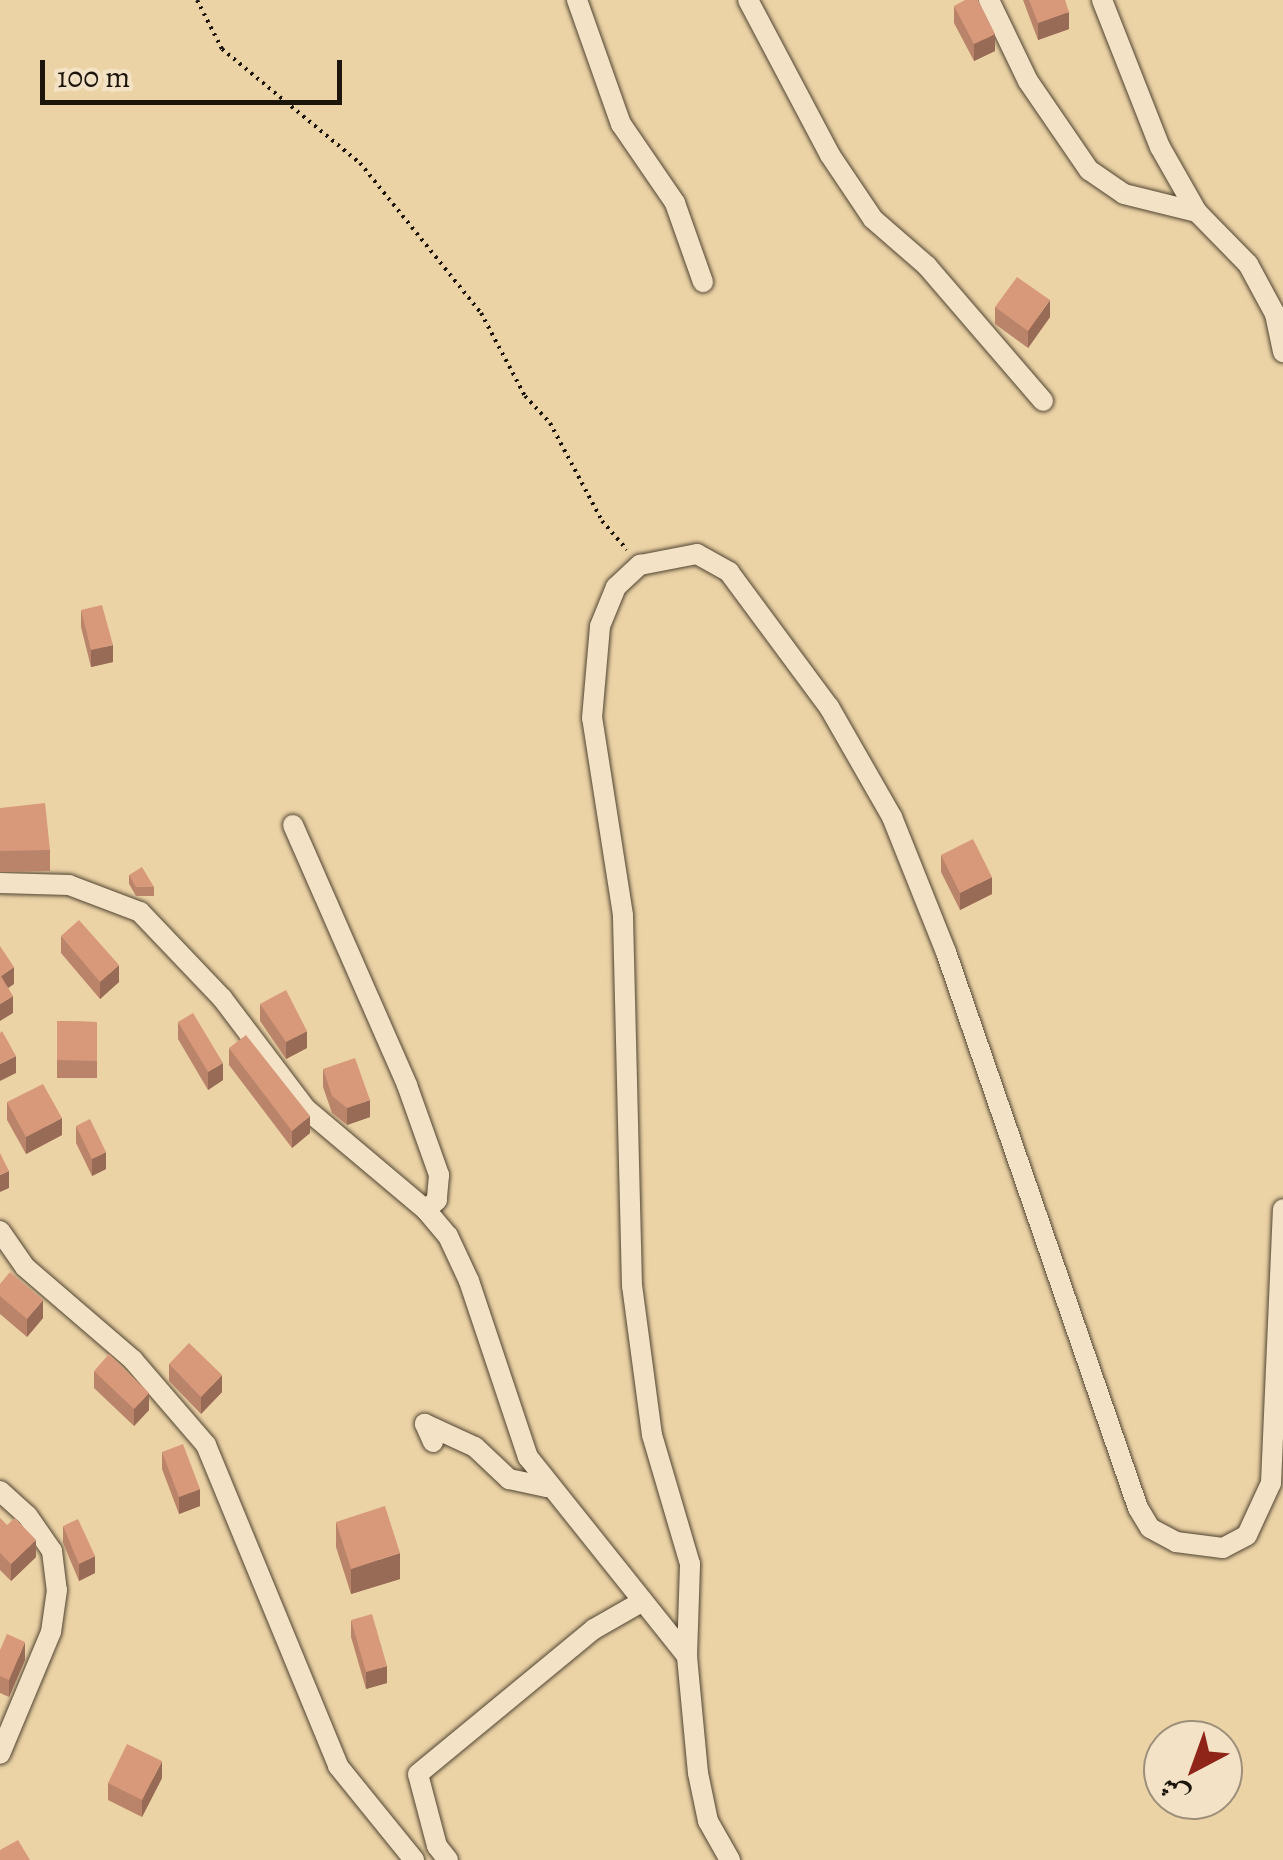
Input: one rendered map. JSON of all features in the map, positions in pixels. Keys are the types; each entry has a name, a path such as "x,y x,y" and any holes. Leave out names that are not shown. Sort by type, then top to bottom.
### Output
{"street":[{"path":"577,0 621,124 675,203 702,282"},
{"path":"748,0 830,155 873,219 927,266 1042,401"},
{"path":"989,0 1038,97 1089,170 1124,194 1197,212"},
{"path":"1102,0 1160,147 1197,212 1248,264 1275,314 1283,352"},
{"path":"730,1860 708,1822 701,1790 687,1656 690,1564 652,1435 632,1286 623,915 592,718 600,626 616,588 640,565 697,554 730,572 829,707 892,817 946,952 1120,1466 1150,1528 1176,1542 1223,1548 1248,1535 1272,1483 1283,1209"},
{"path":"293,825 407,1085 439,1175 437,1200 426,1210"},
{"path":"0,883 70,884 140,912 222,998 306,1109 426,1210 448,1236 469,1281 528,1458 546,1486 687,1656"},
{"path":"0,1230 25,1267 132,1360 206,1445 338,1766 414,1860"},
{"path":"433,1442 426,1424 474,1448 509,1479 546,1486"},
{"path":"0,1491 27,1515 52,1551 57,1590 51,1632 0,1754"},
{"path":"448,1860 437,1846 418,1774 594,1629 643,1601"}],"path":[{"path":"197,0 222,49 360,163 481,313 602,520 640,565"}],"building":[{"path":"965,0 978,0 995,34 974,44 954,6"},
{"path":"1029,0 1065,0 1069,12 1038,23"},
{"path":"1017,277 1050,300 1028,331 995,307"},
{"path":"102,605 113,645 91,650 81,610"},
{"path":"45,803 50,850 0,851 0,808"},
{"path":"973,839 992,877 960,893 941,855"},
{"path":"142,867 154,887 136,887 129,875"},
{"path":"79,920 119,965 100,982 61,936"},
{"path":"0,946 14,967 1,976 13,996 0,1004"},
{"path":"286,990 307,1031 286,1042 260,1004"},
{"path":"193,1013 223,1063 208,1072 178,1022"},
{"path":"57,1021 97,1022 97,1061 57,1060"},
{"path":"0,1033 16,1056 0,1064"},
{"path":"246,1035 310,1116 292,1131 229,1048"},
{"path":"355,1058 370,1100 347,1108 332,1096 323,1069"},
{"path":"43,1084 62,1118 26,1137 7,1102"},
{"path":"90,1119 106,1152 92,1159 76,1126"},
{"path":"0,1153 9,1171 0,1175"},
{"path":"10,1272 43,1300 27,1319 0,1296 0,1284"},
{"path":"189,1343 222,1375 201,1397 169,1364"},
{"path":"109,1354 149,1393 134,1409 94,1371"},
{"path":"183,1444 200,1489 179,1497 162,1452"},
{"path":"385,1506 400,1553 351,1569 336,1522"},
{"path":"0,1518 7,1525 15,1518 36,1540 11,1564 0,1553"},
{"path":"78,1519 95,1556 79,1564 63,1526"},
{"path":"372,1614 387,1666 366,1672 351,1620"},
{"path":"7,1634 25,1642 9,1680 0,1676 0,1650"},
{"path":"127,1744 162,1761 142,1800 108,1783"},
{"path":"18,1840 30,1860 0,1860 0,1850"}]}
